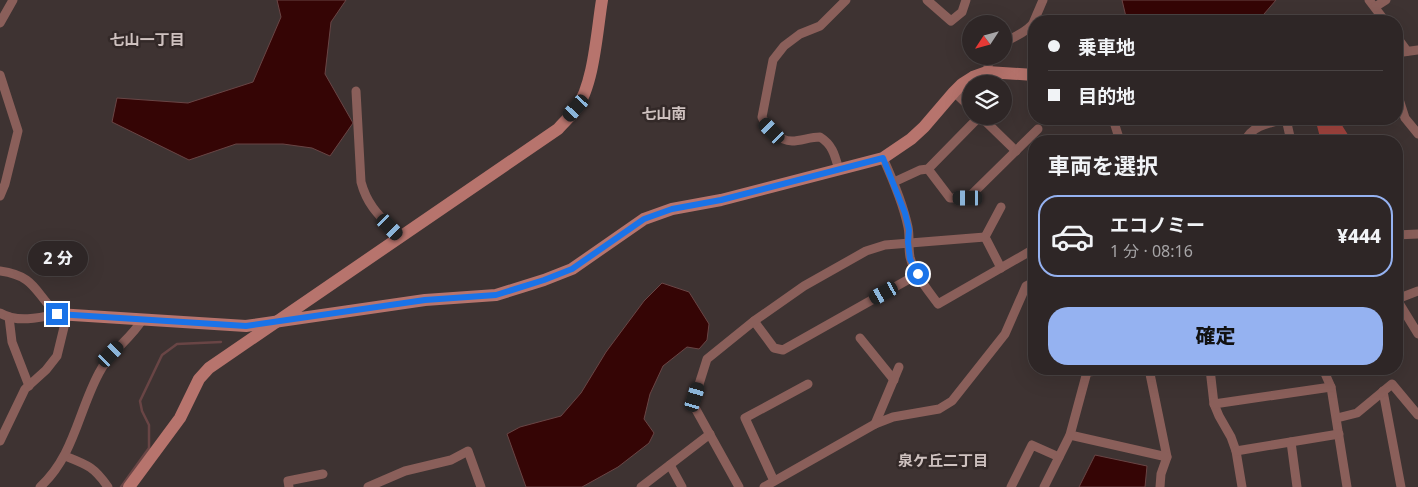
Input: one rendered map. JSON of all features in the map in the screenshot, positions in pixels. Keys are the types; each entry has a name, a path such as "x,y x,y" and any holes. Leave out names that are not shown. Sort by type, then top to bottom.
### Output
{"street":[{"path":"0,24 13,0"},
{"path":"129,487 180,418 199,379 209,368 558,129 576,108 584,94 590,72 602,0"},
{"path":"839,170 834,153 828,142 820,137 791,141 784,139 772,131 765,124 762,117 773,60 784,46 800,34 820,26 846,0"},
{"path":"927,0 951,20 962,12 966,0"},
{"path":"1037,15 1043,0"},
{"path":"1380,15 1372,4 1386,0"},
{"path":"1012,39 1028,30"},
{"path":"1403,40 1415,48"},
{"path":"987,72 988,65"},
{"path":"0,313 10,316 35,318 62,315 246,326 425,300 496,295 572,269 644,219 672,209 721,200 883,158 924,127 954,92 972,77 987,72 1028,75"},
{"path":"0,75 2,93 18,131 6,184 0,196"},
{"path":"356,91 361,182 365,196 370,206 400,237"},
{"path":"954,92 962,100"},
{"path":"1403,112 1405,118 1418,134"},
{"path":"894,182 920,170 928,169 971,125"},
{"path":"989,125 1016,151"},
{"path":"1248,135 1262,125"},
{"path":"1032,135 1038,129"},
{"path":"928,169 950,198 968,198 1028,139"},
{"path":"883,158 905,213 909,230 910,259 938,304 1028,252"},
{"path":"985,236 1001,207"},
{"path":"1403,235 1418,234"},
{"path":"739,487 694,406 707,359 754,321 804,286 866,251 885,244 985,236"},
{"path":"985,236 1001,268"},
{"path":"0,271 15,273 24,277 62,315"},
{"path":"754,321 774,348 783,350 918,274"},
{"path":"764,487 875,424 893,417 939,409 952,401 1005,334 1028,285"},
{"path":"1403,297 1418,291"},
{"path":"1403,309 1418,334"},
{"path":"0,441 19,400 28,386 46,370 57,356 62,315"},
{"path":"10,316 12,342 28,386"},
{"path":"40,487 54,474 66,456 99,372 111,354 138,327 142,320"},
{"path":"860,338 894,380"},
{"path":"875,424 899,367"},
{"path":"1044,487 1070,435 1086,375"},
{"path":"1150,375 1167,457 1161,474 1160,487"},
{"path":"1211,375 1214,404 1236,451 1242,487"},
{"path":"1326,375 1331,387 1337,418 1347,487"},
{"path":"774,481 745,418 808,384"},
{"path":"1337,418 1357,413 1392,384 1418,415"},
{"path":"1214,404 1331,387"},
{"path":"1383,391 1401,487"},
{"path":"641,487 710,434"},
{"path":"1236,451 1339,434"},
{"path":"1070,435 1167,457"},
{"path":"1291,442 1297,487"},
{"path":"1011,487 1032,445 1059,457"},
{"path":"368,487 405,471 451,460 468,451 480,487"},
{"path":"66,456 97,471 108,487"},
{"path":"670,465 682,487"},
{"path":"289,487 288,480 323,474"}],"shaded area":[{"path":"277,0 346,0 331,22 325,74 353,123 330,156 312,148 283,144 236,144 189,160 112,122 117,98 188,103 253,82 281,17"},
{"path":"1122,0 1276,0 1263,15 1126,15"},
{"path":"1317,125 1342,125 1348,135 1319,135"},
{"path":"662,283 689,292 709,324 707,340 699,349 687,347 663,366 650,394 644,419 654,433 649,443 618,467 582,487 526,487 507,434 520,427 561,416 581,393 606,352 644,301"},
{"path":"1095,455 1147,466 1145,487 1079,487"}],"waterway":[{"path":"121,487 149,448 149,425 142,411 140,401 162,355 177,344 221,342"}],"district":[{"name":"七山一丁目","path":"147,39"},
{"name":"七山南","path":"664,113"},
{"name":"泉ケ丘二丁目","path":"943,460"}],"route":[{"path":"57,314 246,326 425,300 496,295 572,269 644,219 672,209 721,200 883,158 905,213 909,230 910,259 918,274"}]}
